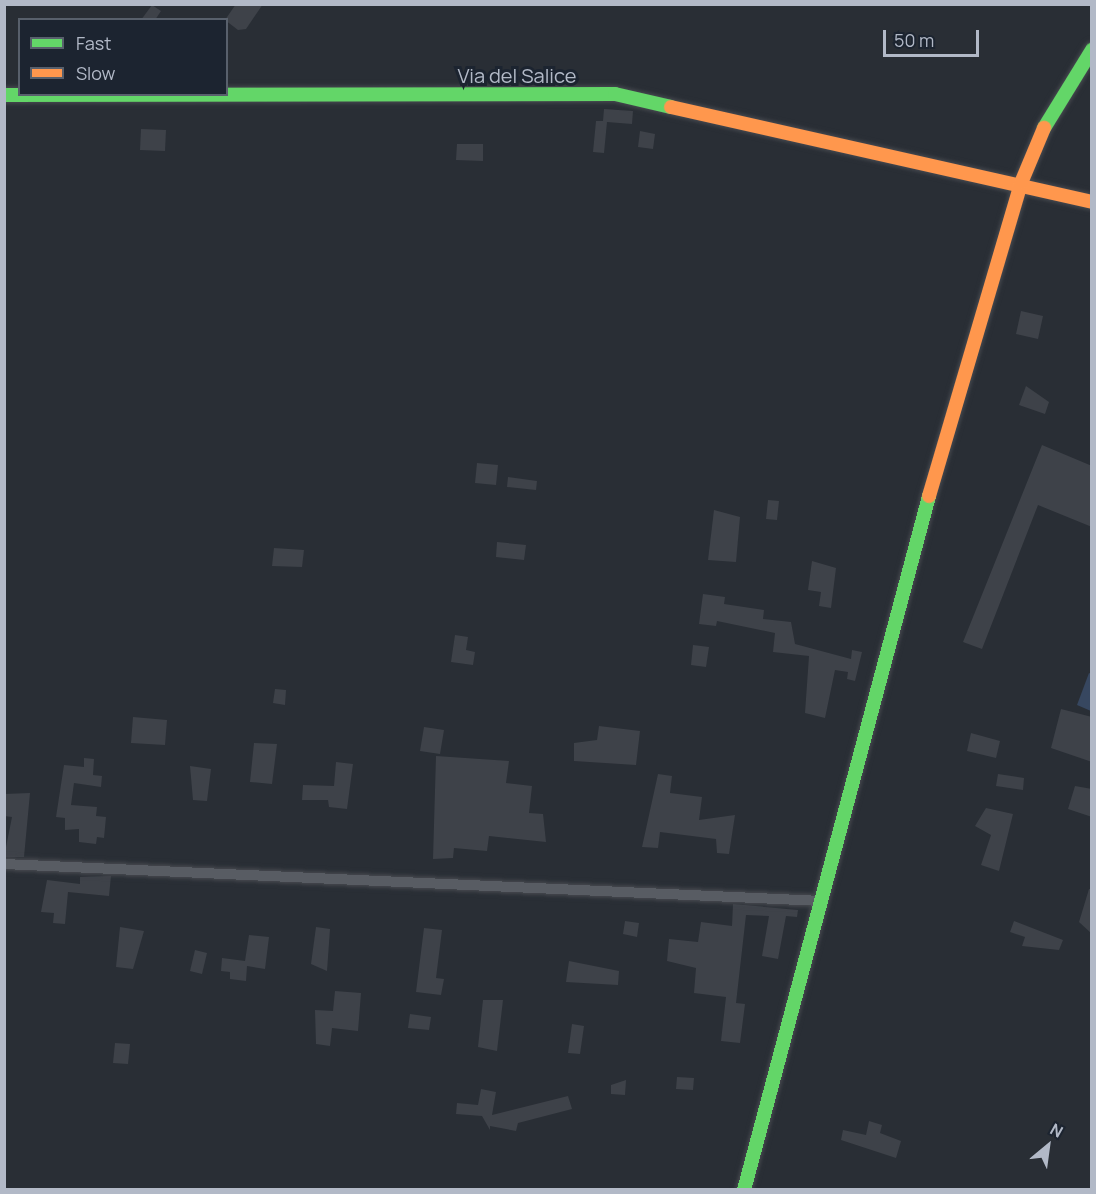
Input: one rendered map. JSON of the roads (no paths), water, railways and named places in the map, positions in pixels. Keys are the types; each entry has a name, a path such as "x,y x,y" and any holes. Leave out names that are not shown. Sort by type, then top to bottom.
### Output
{"main road":[{"path":"744,1190 823,901 895,613 1021,183 1043,129 1092,50"},
{"name":"Via del Salice","path":"228,95 615,94 1021,183 1092,202"}],"street":[{"path":"4,864 823,901"}],"water":[{"path":"1089,673 1091,674 1091,711 1077,705"}]}
